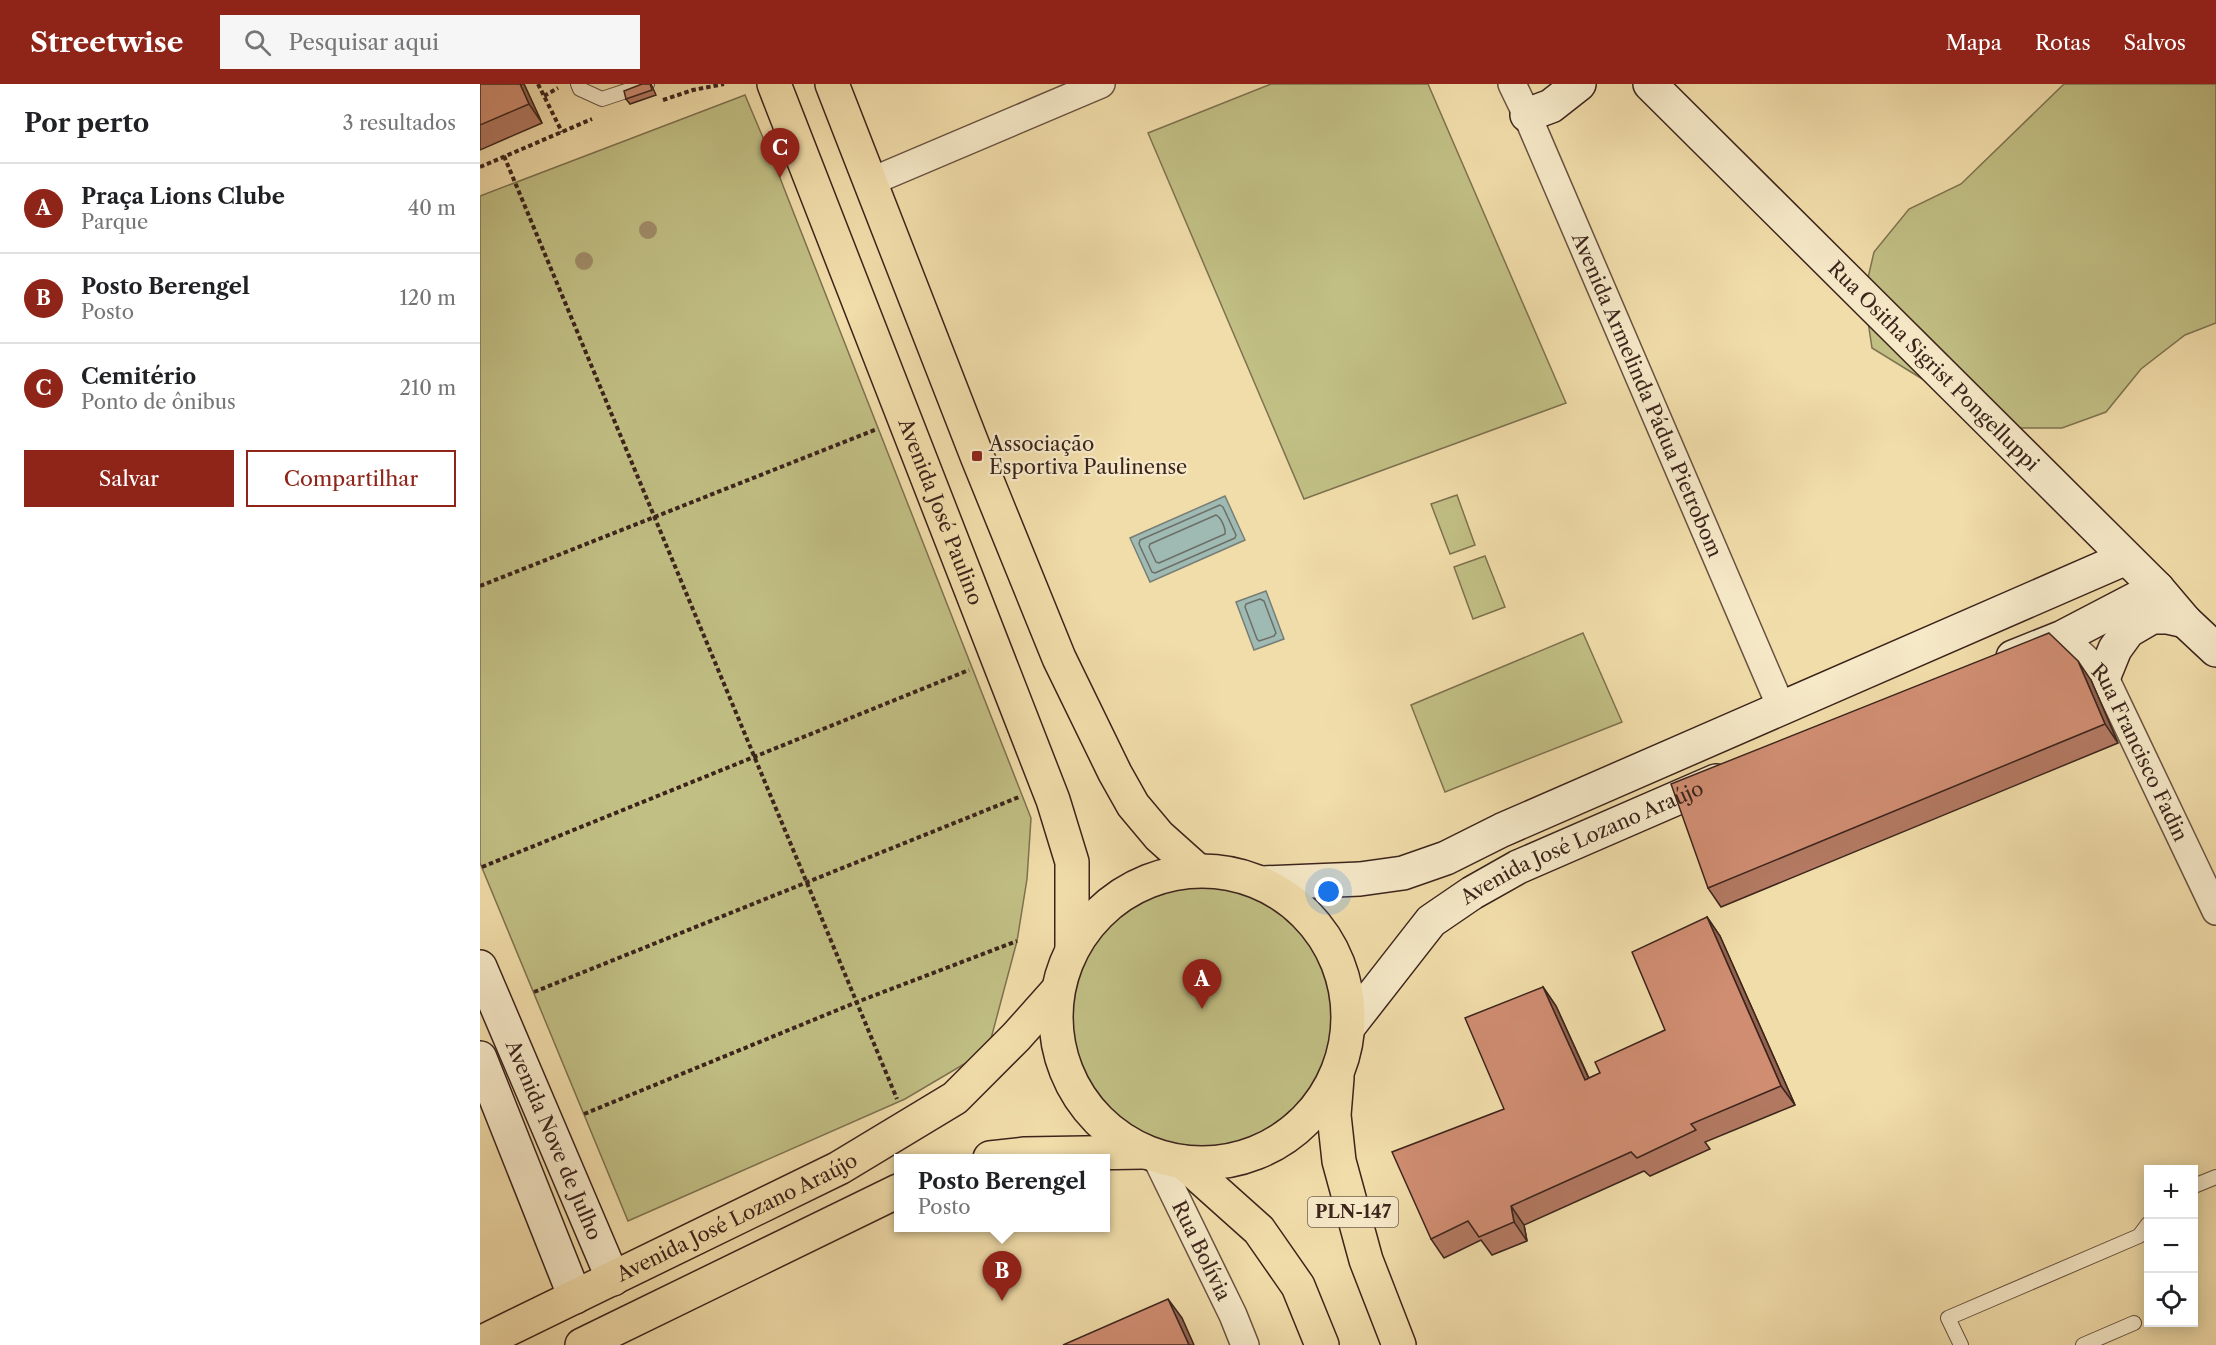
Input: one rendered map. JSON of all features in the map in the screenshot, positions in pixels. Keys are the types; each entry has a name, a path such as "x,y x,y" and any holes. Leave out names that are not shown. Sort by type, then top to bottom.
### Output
{"main road":[{"name":"Avenida José Paulino","path":"774,84 1053,800 1072,862 1072,946"},
{"path":"832,84 973,445 1059,657 1133,805 1159,836 1197,870"},
{"name":"PLN-147","path":"1322,1345 1298,1286 1258,1230 1161,1157 1110,1132 1083,1104 1064,1069 1055,1030 1057,991 1072,946 1090,921 1112,900 1138,884 1167,874 1197,870 1220,871 1242,876 1289,898 1311,918 1328,942 1341,968 1348,996 1349,1026 1338,1074 1334,1115 1339,1161 1366,1260 1399,1345"},
{"name":"Avenida José Lozano Araújo","path":"480,1343 839,1168 955,1098 1016,1037 1057,991"},
{"name":"PLN-147","path":"1161,1157 1222,1162 1258,1153 1291,1133 1319,1107 1338,1074"},
{"path":"1110,1156 1161,1157"},
{"path":"582,1345 894,1193"}],"street":[{"path":"870,182 1101,84"},
{"name":"Avenida Armelinda Pádua Pietrobom","path":"1512,84 1781,707"},
{"path":"1527,115 1551,106 1579,84"},
{"name":"Rua Ositha Sigrist Pongelluppi","path":"1650,84 2157,588 2185,621 2216,650"},
{"path":"1263,884 1360,879 1403,873 1446,858 1502,830 2126,558"},
{"path":"1981,670 2063,637 2157,588"},
{"path":"2103,676 2115,649 2128,631 2152,617 2167,617 2185,621"},
{"name":"Rua Francisco Fadin","path":"2063,637 2103,676 2216,911"},
{"name":"Avenida José Lozano Araújo","path":"1349,1026 1431,921 1472,893 1518,867 1744,769"},
{"name":"Avenida Nove de Julho","path":"480,967 613,1279"},
{"name":"Avenida Nove de Julho","path":"480,1058 575,1297"},
{"name":"Rua Bolívia","path":"1161,1157 1245,1345"}],"lane":[{"path":"579,84 580,89 602,99 647,84"},
{"path":"2198,1184 2216,1177"},
{"path":"1960,1345 1948,1318 2139,1236 2144,1229"},
{"path":"2083,1345 2134,1323"}],"path":[{"path":"538,84 562,132"},
{"path":"544,96 558,89 557,84"},
{"path":"480,166 601,115"},
{"path":"504,156 898,1102"},
{"path":"480,586 878,429"},
{"path":"482,867 973,669"},
{"path":"534,992 1022,795"},
{"path":"584,1114 857,1002 1017,941"}],"shaded area":[{"path":"1271,84 1428,84 1566,403 1304,499 1148,133"},
{"path":"2064,84 2216,84 2216,323 2185,335 2141,369 2106,412 2062,428 2010,428 1958,401 1872,348 1864,295 1874,252 1909,209 1961,184"},
{"path":"745,95 780,178 1031,818 1027,879 1017,941 988,1050 905,1099 628,1221 480,863 480,196"},
{"path":"1457,495 1475,545 1450,554 1431,504"},
{"path":"1485,556 1505,607 1473,619 1454,567"},
{"path":"1583,633 1622,722 1445,792 1411,705"},
{"path":"1202,880 1229,883 1254,890 1277,903 1298,920 1315,941 1328,964 1335,989 1338,1016 1335,1043 1328,1068 1315,1091 1298,1112 1277,1129 1254,1142 1229,1149 1202,1152 1175,1149 1150,1142 1127,1129 1106,1112 1089,1091 1076,1068 1069,1043 1066,1016 1069,989 1076,964 1089,941 1106,920 1127,903 1150,890 1175,883"}],"water":[{"path":"1225,496 1245,540 1150,582 1130,538"},
{"path":"1266,591 1284,639 1254,650 1236,602"}],"building":[{"path":"480,84 520,84 529,104 480,125"},
{"path":"642,84 650,84 652,90 626,99 624,91"},
{"path":"2049,633 2078,661 2105,724 1708,888 1671,784"},
{"path":"1707,917 1781,1086 1691,1124 1696,1130 1637,1158 1631,1152 1511,1206 1514,1222 1479,1237 1468,1221 1431,1239 1392,1152 1504,1109 1465,1018 1543,987 1585,1080 1600,1073 1595,1062 1665,1030 1632,952"},
{"path":"1168,1299 1189,1345 1063,1345"}],"place":[{"name":"Cemitério","path":"780,178"},
{"name":"Associação Esportiva Paulinense","path":"977,456"},
{"name":"Praça Lions Clube","path":"1202,1009"},
{"name":"Posto Berengel","path":"1002,1301"}]}
